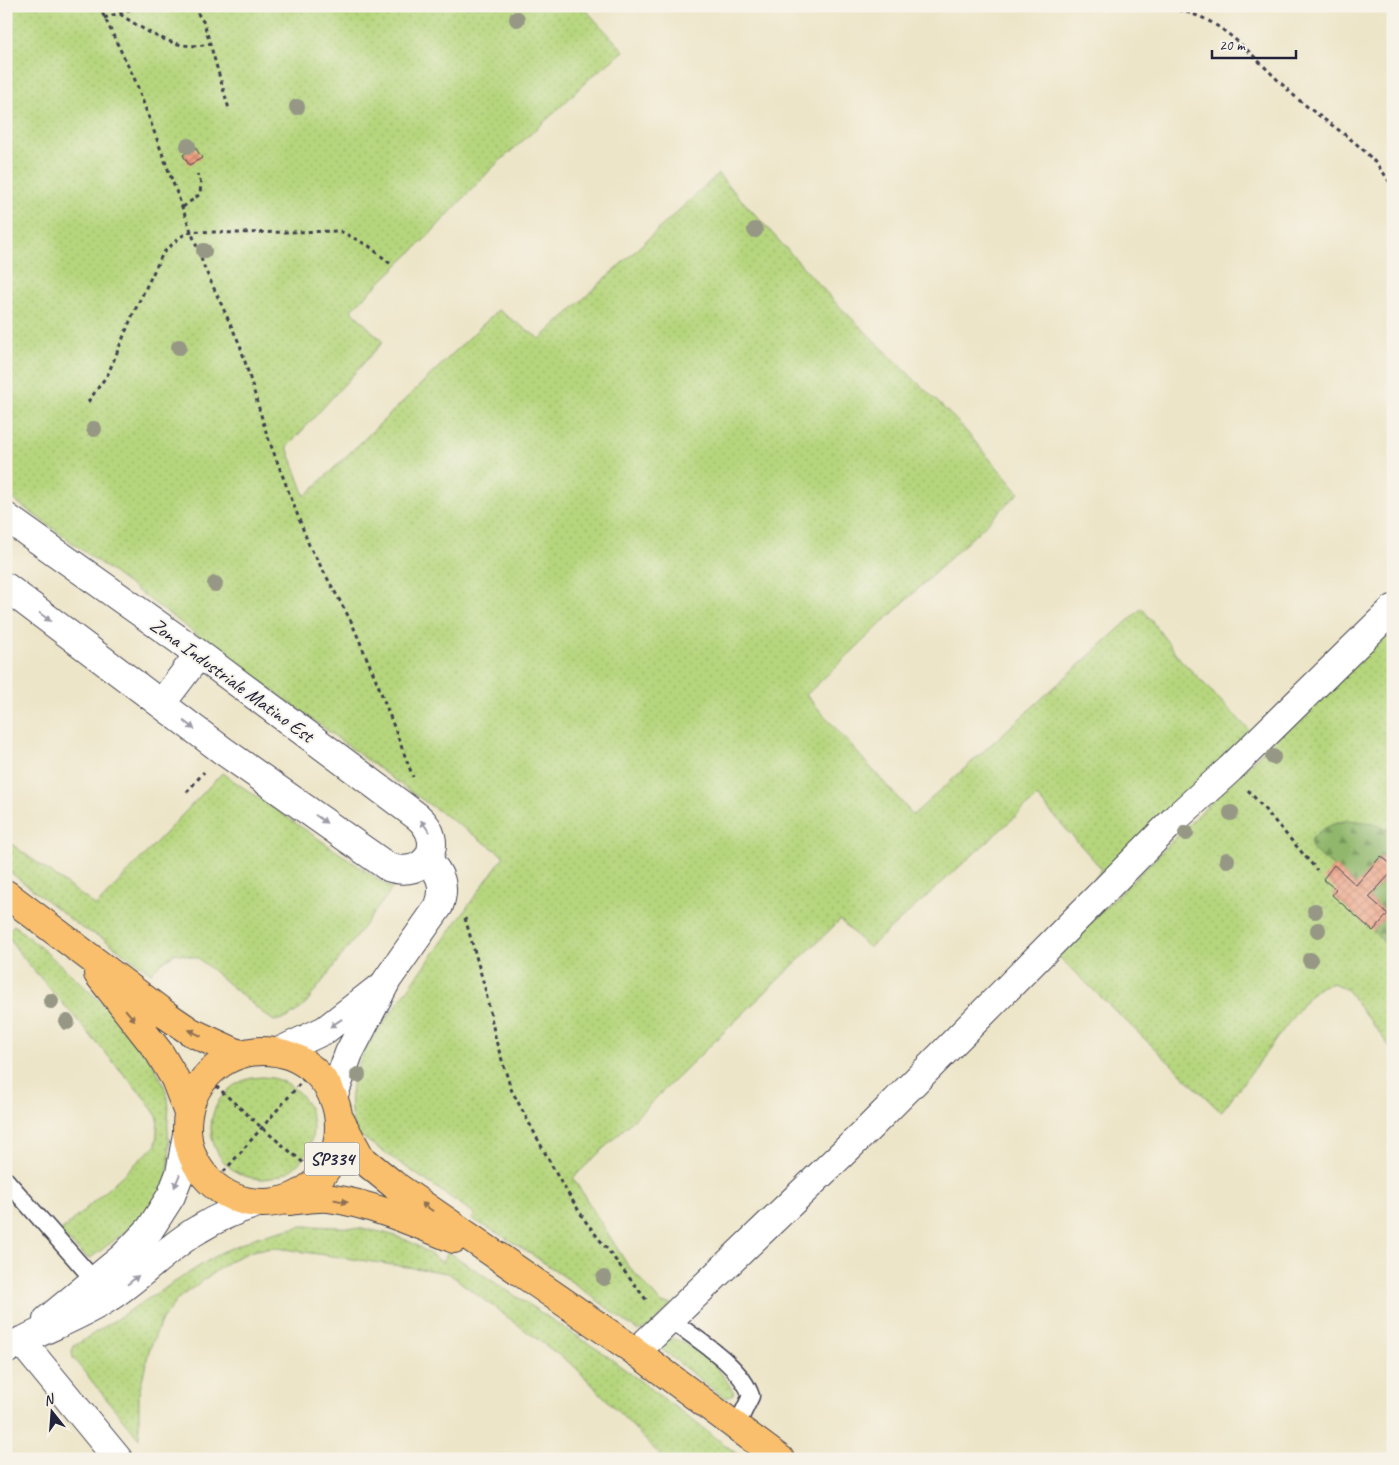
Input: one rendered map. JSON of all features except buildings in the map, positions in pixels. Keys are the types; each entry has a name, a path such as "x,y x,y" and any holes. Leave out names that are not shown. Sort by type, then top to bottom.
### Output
{"main road":[{"name":"SP334","path":"6,894 191,1032 239,1054"},
{"name":"SP334","path":"79,949 159,1052 175,1079 187,1123 191,1152 210,1188 227,1194 267,1202 326,1198 359,1204 399,1216 495,1256"},
{"name":"SP334","path":"187,1123 194,1094 202,1073 239,1054 258,1050 278,1052 297,1058 314,1069 324,1080 361,1158 393,1184 495,1256 636,1352 780,1459"},
{"name":"SP334","path":"267,1202 300,1193 321,1177 331,1162 338,1144 336,1108"}],"street":[{"name":"Zona Industriale Matino Est","path":"6,517 198,654 426,824 432,837 432,849 427,859"},
{"path":"6,587 222,750 388,867 400,872 412,870 427,859 438,870 442,880 440,906 387,980 349,1053 336,1108"},
{"path":"636,1352 869,1128 1177,817 1230,769 1393,609"},
{"path":"161,704 198,654"},
{"path":"278,1052 325,1030 346,1016 387,980"},
{"path":"118,1459 19,1342 71,1320 101,1288 123,1257 159,1218 180,1173 187,1123"},
{"path":"101,1288 198,1229 229,1213 267,1202"}],"lane":[{"path":"6,1180 101,1288"},
{"path":"671,1320 738,1372 747,1385 751,1396 736,1427"}],"path":[{"path":"99,6 135,80 160,153 192,231 204,269 240,345 268,435 309,545 351,621 377,682 414,780"},
{"path":"104,18 141,6"},
{"path":"193,6 204,23 229,109"},
{"path":"1163,6 1206,20 1226,34 1300,101 1355,141 1384,172 1393,188"},
{"path":"120,14 156,35 189,47 210,43"},
{"path":"183,207 200,194 202,183 197,174"},
{"path":"88,402 108,374 133,314 163,253 180,237 192,231 262,233 340,231 369,246 392,265"},
{"path":"1230,769 1317,870"},
{"path":"464,915 485,988 496,1041 511,1089 560,1179 586,1222 653,1308 671,1320"},
{"path":"210,1188 314,1069"},
{"path":"202,1073 262,1128 321,1177"}],"green space":[{"path":"6,6 582,6 624,51 590,78 492,168 425,239 351,310 383,342 287,447 305,496 498,310 540,339 718,174 835,302 959,423 1019,493 806,695 913,815 1142,608 1180,659 1251,732 1075,905 1102,869 1037,797 869,948 840,920 573,1178 627,1264 662,1304 672,1304 652,1326 638,1331 537,1258 472,1219 475,1214 353,1131 352,1087 367,1046 504,856 404,787 6,494"},
{"path":"1393,622 1393,1051 1346,989 1333,983 1320,987 1309,996 1221,1112 1057,955"},
{"path":"222,773 392,889 303,1007 287,1018 274,1021 198,958 176,953 162,962 151,973 104,939 82,928 6,869 6,840 96,906"},
{"path":"1348,820 1374,823 1393,832 1393,866 1356,885 1313,850 1310,841 1327,827"},
{"path":"1393,871 1393,951 1373,931 1388,914 1369,897"},
{"path":"14,925 79,982 126,1029 146,1054 160,1078 168,1100 169,1164 163,1188 145,1214 89,1259 59,1233 156,1145 158,1118 147,1101 20,954 6,933"},
{"path":"262,1077 281,1081 298,1092 309,1109 313,1128 309,1147 298,1164 281,1175 262,1179 243,1175 226,1164 215,1147 211,1128 215,1109 226,1092 243,1081"},
{"path":"302,1226 361,1229 389,1234 416,1245 442,1262 448,1252 603,1353 744,1459 664,1459 575,1367 448,1273 277,1248 255,1250 231,1260 179,1298 162,1319 149,1351 139,1393 139,1439 73,1358 72,1351 74,1346 220,1253 257,1237"},
{"path":"668,1337 688,1345 706,1358 722,1374 734,1393 730,1397 723,1397 656,1345"}]}
